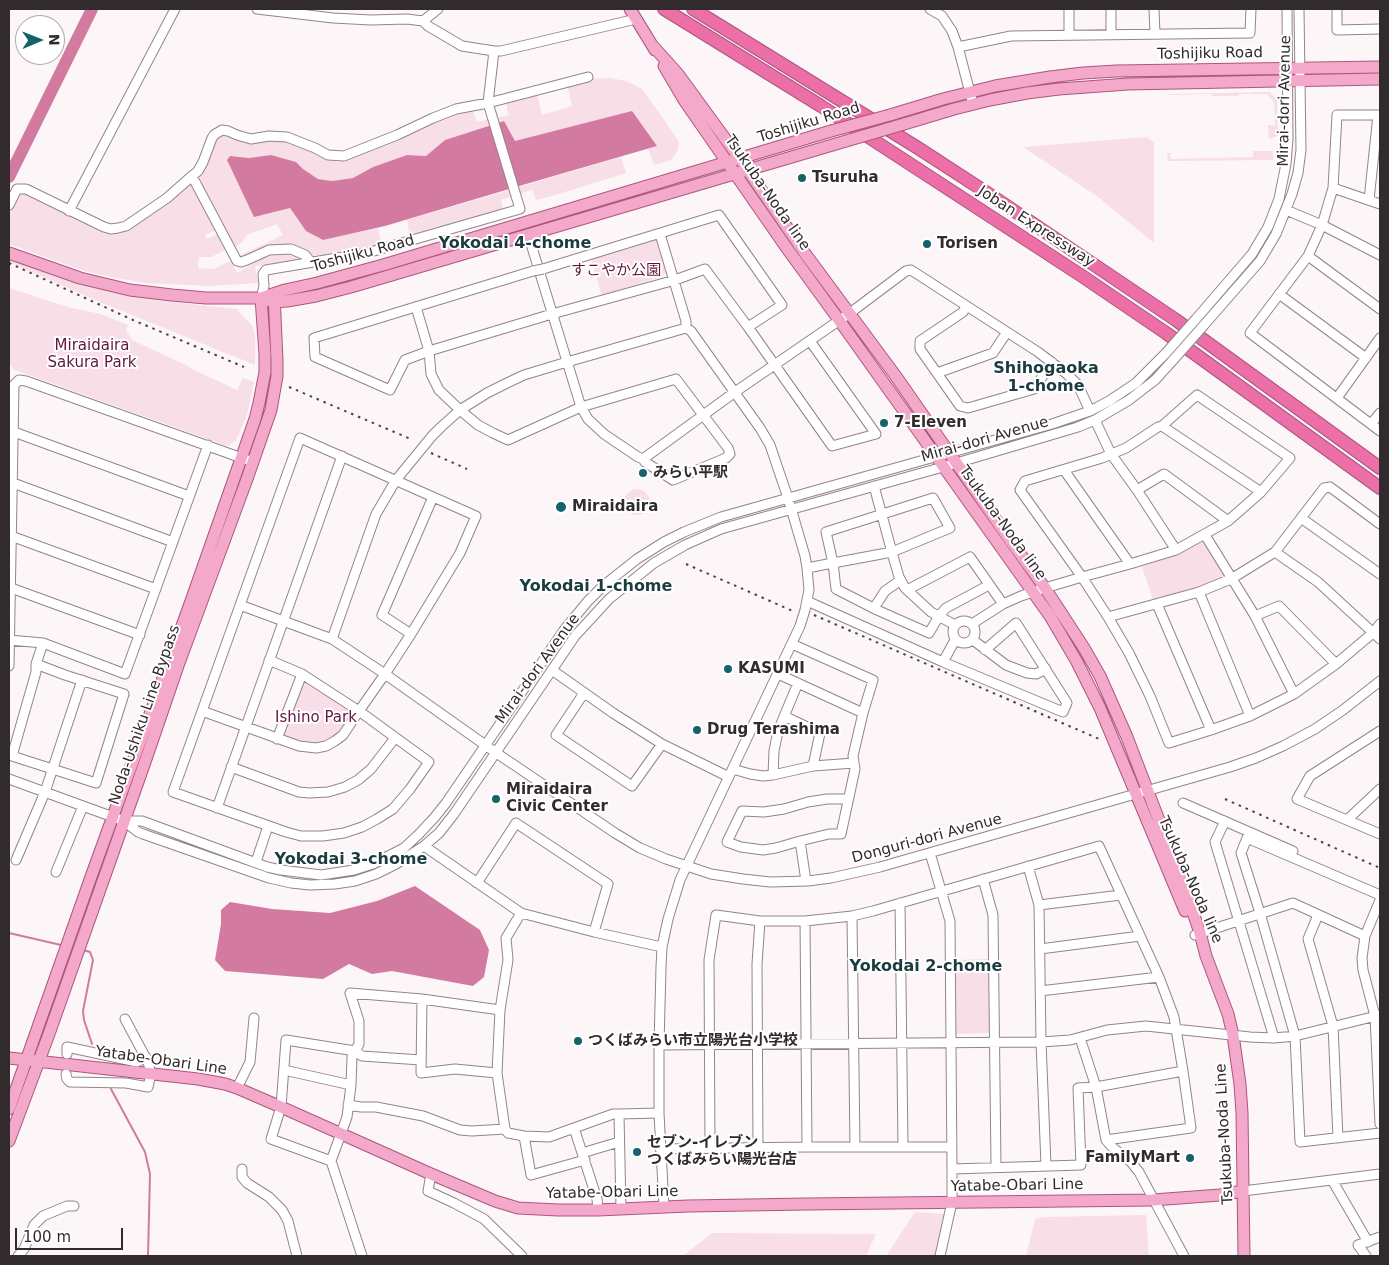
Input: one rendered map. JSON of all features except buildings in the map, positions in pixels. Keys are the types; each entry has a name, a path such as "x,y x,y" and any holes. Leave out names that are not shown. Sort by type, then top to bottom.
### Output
{"highway":[{"name":"Joban Expressway","path":"664,9 821,106 1166,332 1380,488"},
{"name":"Joban Expressway","path":"693,9 992,196 1176,320 1380,468"}],"main road":[{"name":"Tsukuba-Noda line","path":"632,13 684,100 786,247 1033,592 1062,637 1087,681 1142,793 1206,956"},
{"name":"Tsukuba-Noda line","path":"652,45 678,74 740,159 804,252 850,313 1045,588 1100,676 1127,737 1142,793"},
{"name":"Toshijiku Road","path":"274,298 832,131 970,92 1023,81 1083,73 1380,67"},
{"name":"Toshijiku Road","path":"9,253 80,278 130,290 206,298 316,296 972,104 1027,93 1088,86 1380,79"},
{"name":"Noda-Ushiku Line Bypass","path":"9,1141 84,935 119,819 191,601 260,403 265,372 261,298"},
{"name":"Noda-Ushiku Line Bypass","path":"9,1109 72,931 145,762 182,654 271,410 278,360 274,298"},
{"name":"Tsukuba-Noda Line","path":"1206,956 1220,990 1233,1035 1240,1084 1244,1256"},
{"name":"Yatabe-Obari Line","path":"9,1058 212,1081 237,1088 431,1174 495,1201 518,1208 598,1210 664,1207 1153,1200 1220,1195 1243,1191"}],"street":[{"path":"69,210 175,9"},
{"path":"257,9 333,18 423,21 428,26 462,46 494,51 501,51 632,13"},
{"path":"423,21 438,9"},
{"path":"930,9 944,12 958,46 972,104"},
{"path":"1069,9 1070,35"},
{"path":"1111,9 1111,34"},
{"path":"1154,9 1155,34"},
{"path":"958,46 1011,36 1250,33 1251,9"},
{"name":"Mirai-dori Avenue","path":"1200,322 1252,254 1268,227 1283,182 1288,139 1287,9"},
{"name":"Mirai-dori Avenue","path":"119,819 138,832 269,878 291,883 310,885 355,881 376,874 424,846 439,833 454,814 575,636 618,590 654,563 685,545 721,530 1078,427 1095,420 1129,400 1155,380 1170,356 1200,322 1260,261 1276,234 1298,173 1301,150 1299,9"},
{"path":"1337,9 1338,30 1380,29"},
{"path":"261,298 264,286 263,274 266,270 367,254 520,209 489,106 494,51"},
{"path":"9,205 17,189 26,189 104,228 111,229 126,226 167,198 198,171 212,138 222,130 251,139 269,136 287,137 328,155 344,156 456,109 489,106 588,77"},
{"path":"1369,200 1379,115 1337,115 1333,188 1322,225 1308,256 1250,334 1380,431"},
{"path":"192,176 237,262 269,250 292,249 305,255 311,262"},
{"path":"1333,188 1380,204"},
{"path":"1286,210 1322,225 1380,255"},
{"path":"748,327 782,305 720,215 314,338 315,357 390,390 405,360 552,314 675,280 705,269 832,446 876,434 810,341"},
{"path":"660,234 675,280 686,321 686,328"},
{"path":"416,307 429,351 432,374 439,390 478,425 508,440 581,408 676,379 728,448 730,454 726,458 674,480 604,434 588,419 581,408 531,244"},
{"path":"1308,256 1380,309"},
{"path":"643,459 734,392 850,313 906,271 911,270 1068,374 1078,385 1090,411"},
{"path":"1279,294 1366,358"},
{"path":"966,306 964,312 920,341 920,349 960,406 968,408 1034,389 1052,362"},
{"path":"332,639 376,514 396,480 432,436 460,410 487,393 524,375 686,328 691,331 770,445 788,498 807,568 809,590 800,626 680,880 672,904 662,947 661,967 659,1114 664,1207"},
{"path":"937,373 993,353 1007,332"},
{"path":"1337,398 1380,338"},
{"name":"Mirai-dori Avenue","path":"119,819 142,821 281,870 321,874 354,870 373,864 404,848 434,818 564,630 589,600 637,559 684,532 721,517 1052,424 1090,411 1136,383 1170,356"},
{"path":"9,666 14,385 19,380 253,462"},
{"path":"972,624 1002,604 1021,596 1082,577 1176,550 1228,520 1261,492 1290,458 1198,395 1162,426 1126,448 1064,470 1025,481 1020,490 1082,577 1108,617 1129,653 1150,696 1169,743 1250,716 1294,694 1377,635 1380,624"},
{"path":"1371,424 1380,413"},
{"path":"1095,420 1111,454 1176,550"},
{"path":"1162,426 1261,492"},
{"path":"14,432 189,496"},
{"path":"202,711 306,748 326,746 343,735 359,711 385,674 411,634 460,553 476,516 300,438 240,605 202,711 173,792 268,826 302,836 344,833 362,827 393,809 429,762 359,711 302,674 269,660"},
{"path":"9,640 43,643 125,674 208,446"},
{"path":"217,808 342,456"},
{"path":"1064,470 1130,564"},
{"path":"1137,490 1164,474 1228,520"},
{"path":"13,483 173,542"},
{"path":"874,486 901,580 907,590 931,612 955,626"},
{"path":"1108,617 1199,592 1231,579 1275,552 1324,488 1330,487 1380,524"},
{"path":"411,634 382,615 433,497"},
{"path":"807,568 833,563 892,552 950,528 933,498 826,532 833,563 836,589 929,633 946,608 989,585"},
{"path":"1301,518 1380,574"},
{"path":"1205,534 1255,616 1294,694"},
{"path":"11,536 156,589"},
{"path":"1275,552 1318,582 1377,635"},
{"path":"907,590 970,557 1002,604"},
{"path":"874,608 885,591 901,580"},
{"path":"11,588 140,635"},
{"path":"1199,592 1250,716"},
{"path":"807,601 943,662 1063,712 1067,703 1016,623 985,650"},
{"path":"1157,604 1211,730"},
{"name":"Donguri-dori Avenue","path":"240,605 332,639 495,752 640,848 687,867 711,874 770,882 806,881 854,874 1241,764 1283,746 1330,719 1380,681"},
{"path":"1255,616 1279,606 1336,664"},
{"path":"961,621 972,624 975,634 973,640 962,643 955,640 952,632 955,626 961,621"},
{"path":"943,662 955,640"},
{"path":"973,640 1006,665 1027,673 1036,674 1046,669"},
{"path":"36,664 124,694 96,783 12,756 36,672 36,664 43,643"},
{"path":"792,644 873,680 853,756 855,768 841,834 829,834 763,850 741,847 727,842 742,811 764,812 827,799 848,799"},
{"path":"552,670 662,744 731,773 763,776 813,766 854,763"},
{"path":"278,739 302,674"},
{"path":"778,674 863,713"},
{"path":"16,860 45,792 82,680"},
{"path":"773,775 774,751 778,731 798,683"},
{"path":"584,693 556,735 632,786 662,744"},
{"path":"784,716 820,733 813,766"},
{"path":"1380,732 1310,776 1297,799 1380,834"},
{"path":"231,767 299,792 328,792 345,787 358,780 371,769 395,738"},
{"path":"9,779 119,819"},
{"path":"1347,820 1380,789"},
{"path":"1184,802 1375,888 1380,894"},
{"path":"56,872 83,806"},
{"path":"1225,821 1215,842 1274,1038"},
{"path":"477,882 516,823 608,884 594,932"},
{"path":"256,862 268,826"},
{"path":"1380,894 1248,838 1241,853 1295,1036 1300,1142 1380,1134"},
{"path":"800,841 806,881"},
{"path":"424,846 521,913 662,947"},
{"path":"710,1148 709,960 716,915 760,921 804,921 852,916 1099,846 1159,977 1174,1017 1190,1128 1106,1140"},
{"path":"930,853 950,921 952,1202 940,1256"},
{"path":"1028,866 1039,905 1041,1042 1046,1166"},
{"path":"983,879 994,915 996,1167"},
{"path":"1039,905 1121,895"},
{"path":"1380,900 1365,936 1362,958 1363,970 1377,1015 1380,1124"},
{"path":"900,903 903,1147"},
{"path":"1198,934 1239,919 1293,903 1365,936"},
{"path":"521,913 506,938 508,960 500,1010 497,1073 505,1129 508,1133 524,1136 549,1137 613,1114 659,1114"},
{"path":"1318,914 1308,939 1333,1026 1338,1138"},
{"path":"852,916 854,1147"},
{"path":"758,1148 757,1044 760,921"},
{"path":"804,921 807,1147"},
{"path":"1040,949 1140,936"},
{"path":"1040,991 1159,977"},
{"path":"362,1256 331,1161 347,1117 352,1057 359,1044 359,1021 350,993 422,999 500,1010"},
{"path":"422,999 421,1074 455,1069 497,1073"},
{"path":"659,1045 1041,1042 1080,1038 1107,1030 1146,1026 1250,1038 1274,1038 1295,1036 1377,1015"},
{"path":"237,1088 250,1062 254,1018"},
{"path":"66,1074 70,1082 126,1083 148,1087 151,1074 146,1057 124,1019"},
{"path":"1080,1038 1096,1087 1106,1140 1131,1162 1139,1172 1184,1256"},
{"path":"331,1161 270,1139 281,1107 286,1040 355,1052 362,1056 421,1060"},
{"path":"67,1054 68,1047 137,1062 146,1057"},
{"path":"284,1070 351,1086"},
{"path":"952,1169 1081,1166 1078,1088 1096,1087 1183,1072"},
{"path":"348,1105 376,1107 423,1116 460,1130 505,1129"},
{"path":"619,1114 621,1209"},
{"path":"574,1128 597,1199 598,1210"},
{"path":"524,1136 531,1176 619,1142"},
{"path":"660,1150 952,1147"},
{"path":"242,1168 242,1177 269,1197 282,1210 288,1221 297,1256"},
{"path":"431,1174 428,1191 484,1220 522,1256"},
{"path":"1243,1191 1378,1175 1380,1183"},
{"path":"1332,1180 1368,1242"},
{"path":"18,1256 24,1249 34,1225 43,1216 67,1206 74,1206"},
{"path":"1366,1256 1358,1245 1380,1237"}],"green space":[{"path":"610,78 626,81 642,89 679,142 677,152 671,160 654,165 648,149 657,146 515,141 503,121 445,140 426,156 407,155 373,167 353,178 332,181 318,179 295,162 271,155 249,158 230,156 290,208 306,231 323,240 378,228 382,246 322,259 295,246 246,257 239,256 283,235 277,224 247,235 235,247 202,185 199,175 213,138 221,133 285,140 311,149 326,160 340,162 350,159 366,148 442,116 472,109 477,122 508,115 506,102 537,95 542,115 572,106 567,85 588,79"},
{"path":"1270,92 1277,100 1278,136 1269,139 1268,125 1275,125 1274,102 1267,94 1212,96 1211,94 1168,94"},
{"path":"1147,137 1154,142 1154,243 1098,197 1023,147"},
{"path":"1253,151 1273,151 1273,160 1168,161 1167,153 1170,153 1171,159 1253,157"},
{"path":"621,157 626,173 536,200 532,190 501,200 503,210 410,237 407,220"},
{"path":"187,185 193,186 216,230 205,235 207,239 217,234 225,250 211,257 199,257 198,268 213,269 231,261 237,273 267,256 287,254 299,257 299,262 255,266 258,283 210,286 144,283 84,271 9,244 9,210 17,192 23,191 96,229 122,232 131,228"},
{"name":"すこやか公園","path":"653,239 657,242 666,272 663,276 602,296 591,259"},
{"path":"9,258 109,290 157,300 238,309 252,325 255,335 255,365 95,300 9,262"},
{"name":"Miraidaira Sakura Park","path":"9,288 71,308 101,314 128,325 126,330 132,340 237,390 243,378 254,382 247,415 236,441 227,446 12,369 12,366 9,365"},
{"path":"637,489 646,493 650,502 646,511 637,515 628,511 624,502 628,493"},
{"path":"1201,542 1205,543 1225,574 1223,579 1197,589 1153,600 1142,567"},
{"name":"Ishino Park","path":"307,679 351,711 352,717 340,733 316,745 285,738 283,733 301,681"},
{"path":"988,959 990,1033 955,1034 954,960"},
{"path":"915,1212 945,1214 935,1256 886,1256"},
{"path":"1146,1215 1149,1256 1026,1256 1035,1219 1044,1217"},
{"path":"712,1233 876,1234 866,1256 683,1256"}],"shaded area":[{"path":"632,111 657,146 385,226 323,240 306,231 290,208 254,217 227,160 230,156 249,158 271,155 296,162 318,179 332,181 353,178 373,167 407,155 426,156 445,140 504,121 515,141"},
{"path":"415,886 480,930 489,950 484,977 473,986 392,971 372,974 349,964 323,979 225,971 215,960 221,924 221,910 230,902 272,909 330,913 377,901"}],"waterway":[{"path":"9,177 92,9"},
{"path":"9,933 61,945"},
{"path":"83,950 90,952 93,960 83,1011 92,1044"},
{"path":"111,1089 145,1152 150,1174 148,1256"}],"railway":[{"path":"9,263 133,320 244,367"},
{"path":"289,387 413,440"},
{"path":"431,453 467,469"},
{"path":"686,564 795,612"},
{"path":"814,615 1099,739"},
{"path":"1225,799 1380,868"}],"place":[{"name":"Tsuruha","path":"802,178"},
{"name":"Torisen","path":"927,244"},
{"name":"7-Eleven","path":"884,423"},
{"name":"みらい平駅","path":"643,473"},
{"name":"Miraidaira","path":"561,507"},
{"name":"KASUMI","path":"728,669"},
{"name":"Drug Terashima","path":"697,730"},
{"name":"Miraidaira Civic Center","path":"496,799"},
{"name":"つくばみらい市立陽光台小学校","path":"578,1041"},
{"name":"セブン-イレブン つくばみらい陽光台店","path":"637,1152"},
{"name":"FamilyMart","path":"1190,1158"}],"district":[{"name":"Yokodai 4-chome","path":"515,244"},
{"name":"Shihogaoka 1-chome","path":"1046,378"},
{"name":"Yokodai 1-chome","path":"596,587"},
{"name":"Yokodai 3-chome","path":"351,860"},
{"name":"Yokodai 2-chome","path":"926,967"}]}
